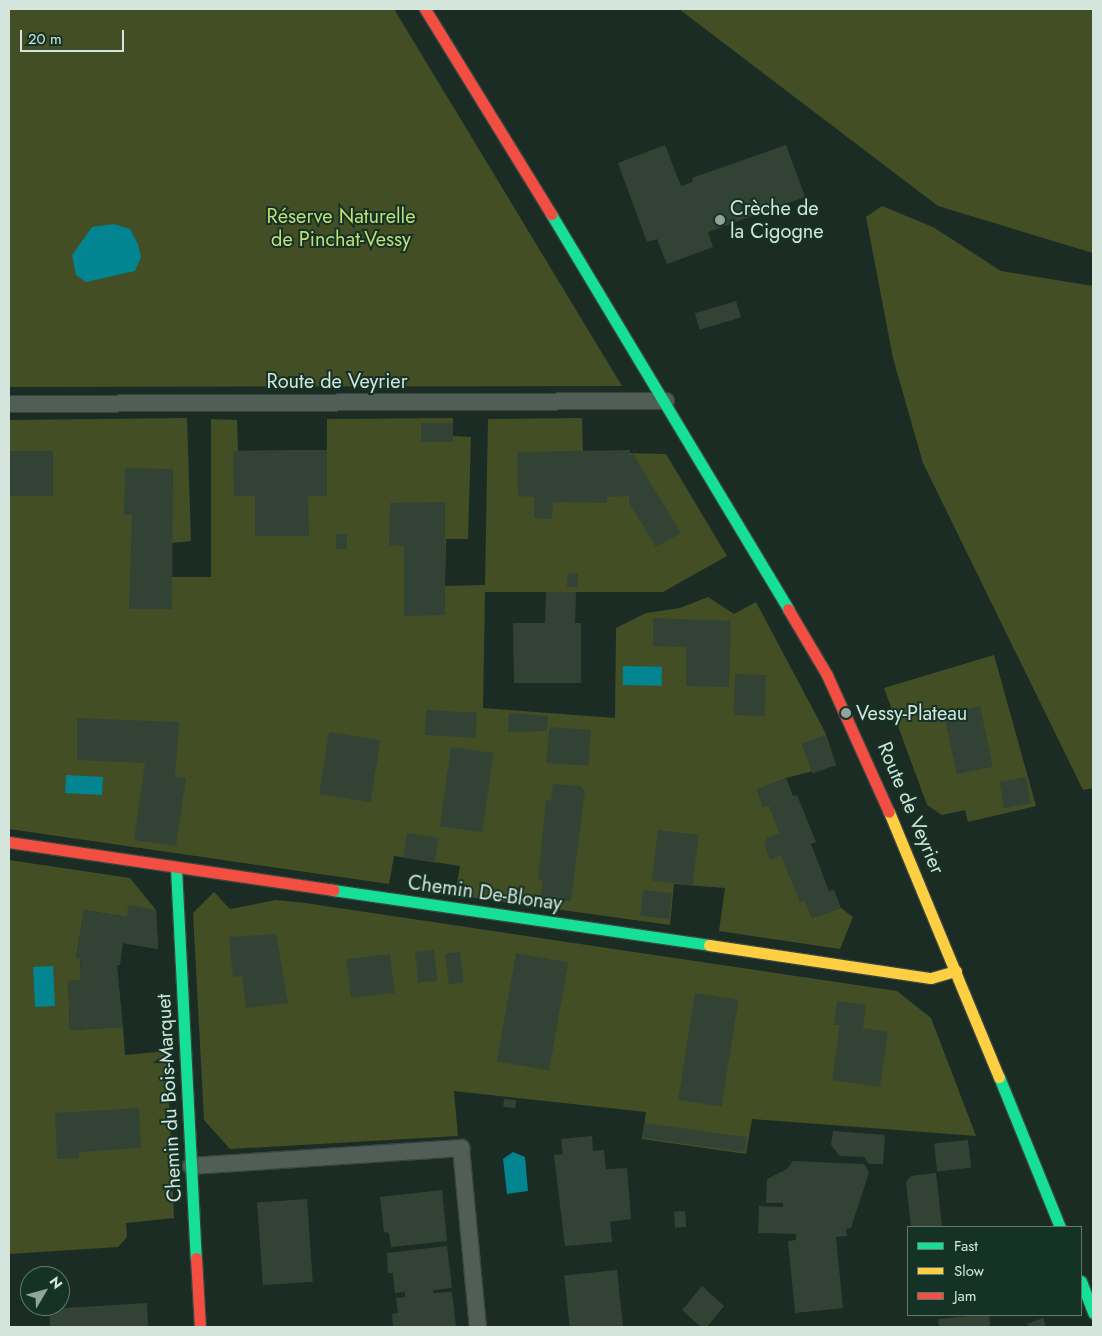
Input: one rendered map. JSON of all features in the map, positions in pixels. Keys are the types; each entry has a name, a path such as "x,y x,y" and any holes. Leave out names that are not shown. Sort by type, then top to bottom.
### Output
{"street":[{"name":"Route de Veyrier","path":"425,9 666,401 787,604 839,698 956,971 1060,1226"},
{"name":"Chemin De-Blonay","path":"9,842 931,978 956,971"},
{"name":"Chemin du Bois-Marquet","path":"176,868 200,1327"},
{"path":"1082,1284 1093,1313"}],"lane":[{"name":"Route de Veyrier","path":"9,404 666,401"},
{"path":"192,1166 461,1148 478,1327"}],"green space":[{"name":"Réserve Naturelle de Pinchat-Vessy","path":"9,9 394,9 622,386 9,387"},
{"path":"679,9 1093,9 1093,253 938,206"},
{"path":"882,206 933,227 1001,271 1093,286 1093,788 1083,790 923,463 893,358 866,217"},
{"path":"187,418 191,541 172,543 172,577 211,577 211,419 237,420 238,451 327,450 327,419 453,418 453,436 471,437 468,539 446,539 445,586 485,585 488,419 582,418 583,452 666,454 727,556 663,592 485,592 483,708 615,718 616,628 646,613 680,608 708,597 734,614 756,602 825,732 836,765 786,778 757,790 763,807 769,805 787,853 800,902 805,900 812,918 841,908 853,917 840,949 719,931 725,888 674,884 670,925 455,895 460,866 394,856 389,884 9,829 9,420"},
{"path":"994,655 1036,806 968,822 965,810 942,815 927,805 884,688"},
{"path":"9,860 130,878 156,910 158,949 123,943 127,917 84,910 76,958 80,959 81,980 68,981 70,1030 123,1027 125,1055 167,1051 174,1218 126,1223 127,1237 118,1247 9,1254"},
{"path":"214,892 230,909 276,900 305,903 897,991 931,1018 976,1136 752,1119 746,1154 642,1139 646,1112 454,1091 458,1136 230,1149 204,1120 193,913"}],"water":[{"path":"114,224 130,229 138,244 141,257 135,271 86,282 76,275 72,255 92,227"},
{"path":"623,666 662,667 662,686 623,685"},
{"path":"66,775 103,777 102,795 65,793"},
{"path":"53,966 55,1006 35,1007 33,967"},
{"path":"513,1152 525,1157 528,1191 507,1194 503,1159"}],"building":[{"path":"665,145 681,186 693,182 692,178 786,145 805,197 708,232 713,247 667,264 657,239 647,242 618,163"},
{"path":"736,301 741,317 700,330 695,314"},
{"path":"421,423 453,423 453,442 421,442"},
{"path":"327,450 327,496 308,496 309,536 255,536 255,496 234,496 233,451"},
{"path":"630,450 629,456 633,454 681,533 656,547 629,503 629,496 607,497 607,503 553,502 552,519 534,518 534,497 518,496 517,452"},
{"path":"9,451 53,451 53,496 9,496"},
{"path":"125,468 173,469 172,609 129,609 132,515 124,515"},
{"path":"445,502 445,615 404,616 404,546 389,545 390,503"},
{"path":"336,534 347,534 347,549 336,549"},
{"path":"568,573 578,574 578,587 567,587"},
{"path":"546,592 576,592 575,623 581,623 581,683 514,683 513,623 545,623"},
{"path":"653,618 731,621 729,687 686,686 686,647 653,646"},
{"path":"735,674 766,675 765,716 734,715"},
{"path":"980,706 993,767 957,774 944,714"},
{"path":"426,710 477,713 476,738 425,735"},
{"path":"509,713 548,716 547,731 508,732"},
{"path":"77,718 179,722 175,777 186,778 176,846 134,840 145,763 77,760"},
{"path":"549,727 591,730 588,766 546,763"},
{"path":"329,732 380,740 371,802 319,794"},
{"path":"825,735 836,765 812,774 802,744"},
{"path":"451,747 494,753 482,832 440,826"},
{"path":"1026,777 1031,804 1004,808 999,782"},
{"path":"786,778 793,796 797,795 816,842 811,844 829,891 834,890 841,908 812,918 805,900 800,903 781,855 770,860 764,844 767,838 779,833 769,805 763,807 757,790"},
{"path":"553,784 581,786 585,791 571,901 540,899 543,880 538,880 546,800 551,801"},
{"path":"658,830 699,835 692,886 652,881"},
{"path":"407,833 439,838 435,863 403,858"},
{"path":"643,890 672,893 669,919 640,916"},
{"path":"128,905 156,910 158,949 123,943 120,965 117,965 123,1027 70,1030 68,981 81,980 80,959 76,958 84,910 127,917"},
{"path":"276,934 288,1003 246,1008 242,976 233,977 229,937"},
{"path":"434,950 437,981 418,983 415,952"},
{"path":"460,952 464,983 449,985 445,954"},
{"path":"516,953 568,962 549,1071 497,1061"},
{"path":"390,954 395,993 351,998 346,959"},
{"path":"695,993 738,1000 722,1107 678,1100"},
{"path":"837,1001 866,1005 863,1028 888,1032 880,1087 832,1080 840,1025 834,1025"},
{"path":"504,1099 516,1100 515,1108 503,1107"},
{"path":"139,1108 141,1148 79,1152 79,1158 57,1159 55,1113"},
{"path":"645,1123 747,1137 745,1152 643,1138"},
{"path":"833,1131 885,1135 883,1164 869,1164 864,1157 840,1156 831,1145"},
{"path":"592,1136 593,1151 604,1150 606,1169 627,1168 631,1219 610,1222 612,1242 565,1246 554,1155 563,1154 561,1139"},
{"path":"968,1140 971,1168 937,1171 934,1144"},
{"path":"793,1161 864,1164 869,1172 851,1228 846,1229 847,1236 836,1237 843,1308 795,1313 788,1241 796,1240 796,1234 758,1233 759,1206 783,1207 783,1203 766,1203 767,1179 787,1169"},
{"path":"936,1173 942,1226 911,1226 906,1182 911,1176"},
{"path":"442,1190 447,1241 391,1247 389,1233 384,1232 380,1197"},
{"path":"307,1199 313,1282 263,1285 257,1202"},
{"path":"685,1211 686,1227 675,1228 674,1212"},
{"path":"447,1246 452,1288 433,1290 433,1293 452,1292 456,1327 393,1327 392,1314 398,1313 396,1298 405,1297 405,1292 395,1293 393,1273 388,1273 387,1253"},
{"path":"617,1270 623,1327 570,1327 564,1276"},
{"path":"702,1286 724,1306 707,1327 701,1327 682,1310"},
{"path":"147,1303 148,1327 50,1327 49,1316 70,1316 70,1308"},
{"path":"989,1316 990,1327 939,1327 938,1319"},
{"path":"1043,1318 1046,1327 1029,1327 1027,1324"}],"traffic: fast":[{"path":"551,214 788,609"},
{"path":"176,868 196,1258"},
{"path":"333,890 709,945"},
{"path":"999,1077 1060,1226"},
{"path":"1082,1284 1093,1313"}],"traffic: slow":[{"path":"889,812 999,1077"},
{"path":"709,945 931,978 956,971"}],"traffic: jam":[{"path":"425,9 551,214"},
{"path":"788,609 827,675 889,812"},
{"path":"9,842 333,890"},
{"path":"196,1258 200,1327"}],"place":[{"name":"Crèche de la Cigogne","path":"720,220"},
{"name":"Vessy-Plateau","path":"846,713"}]}
